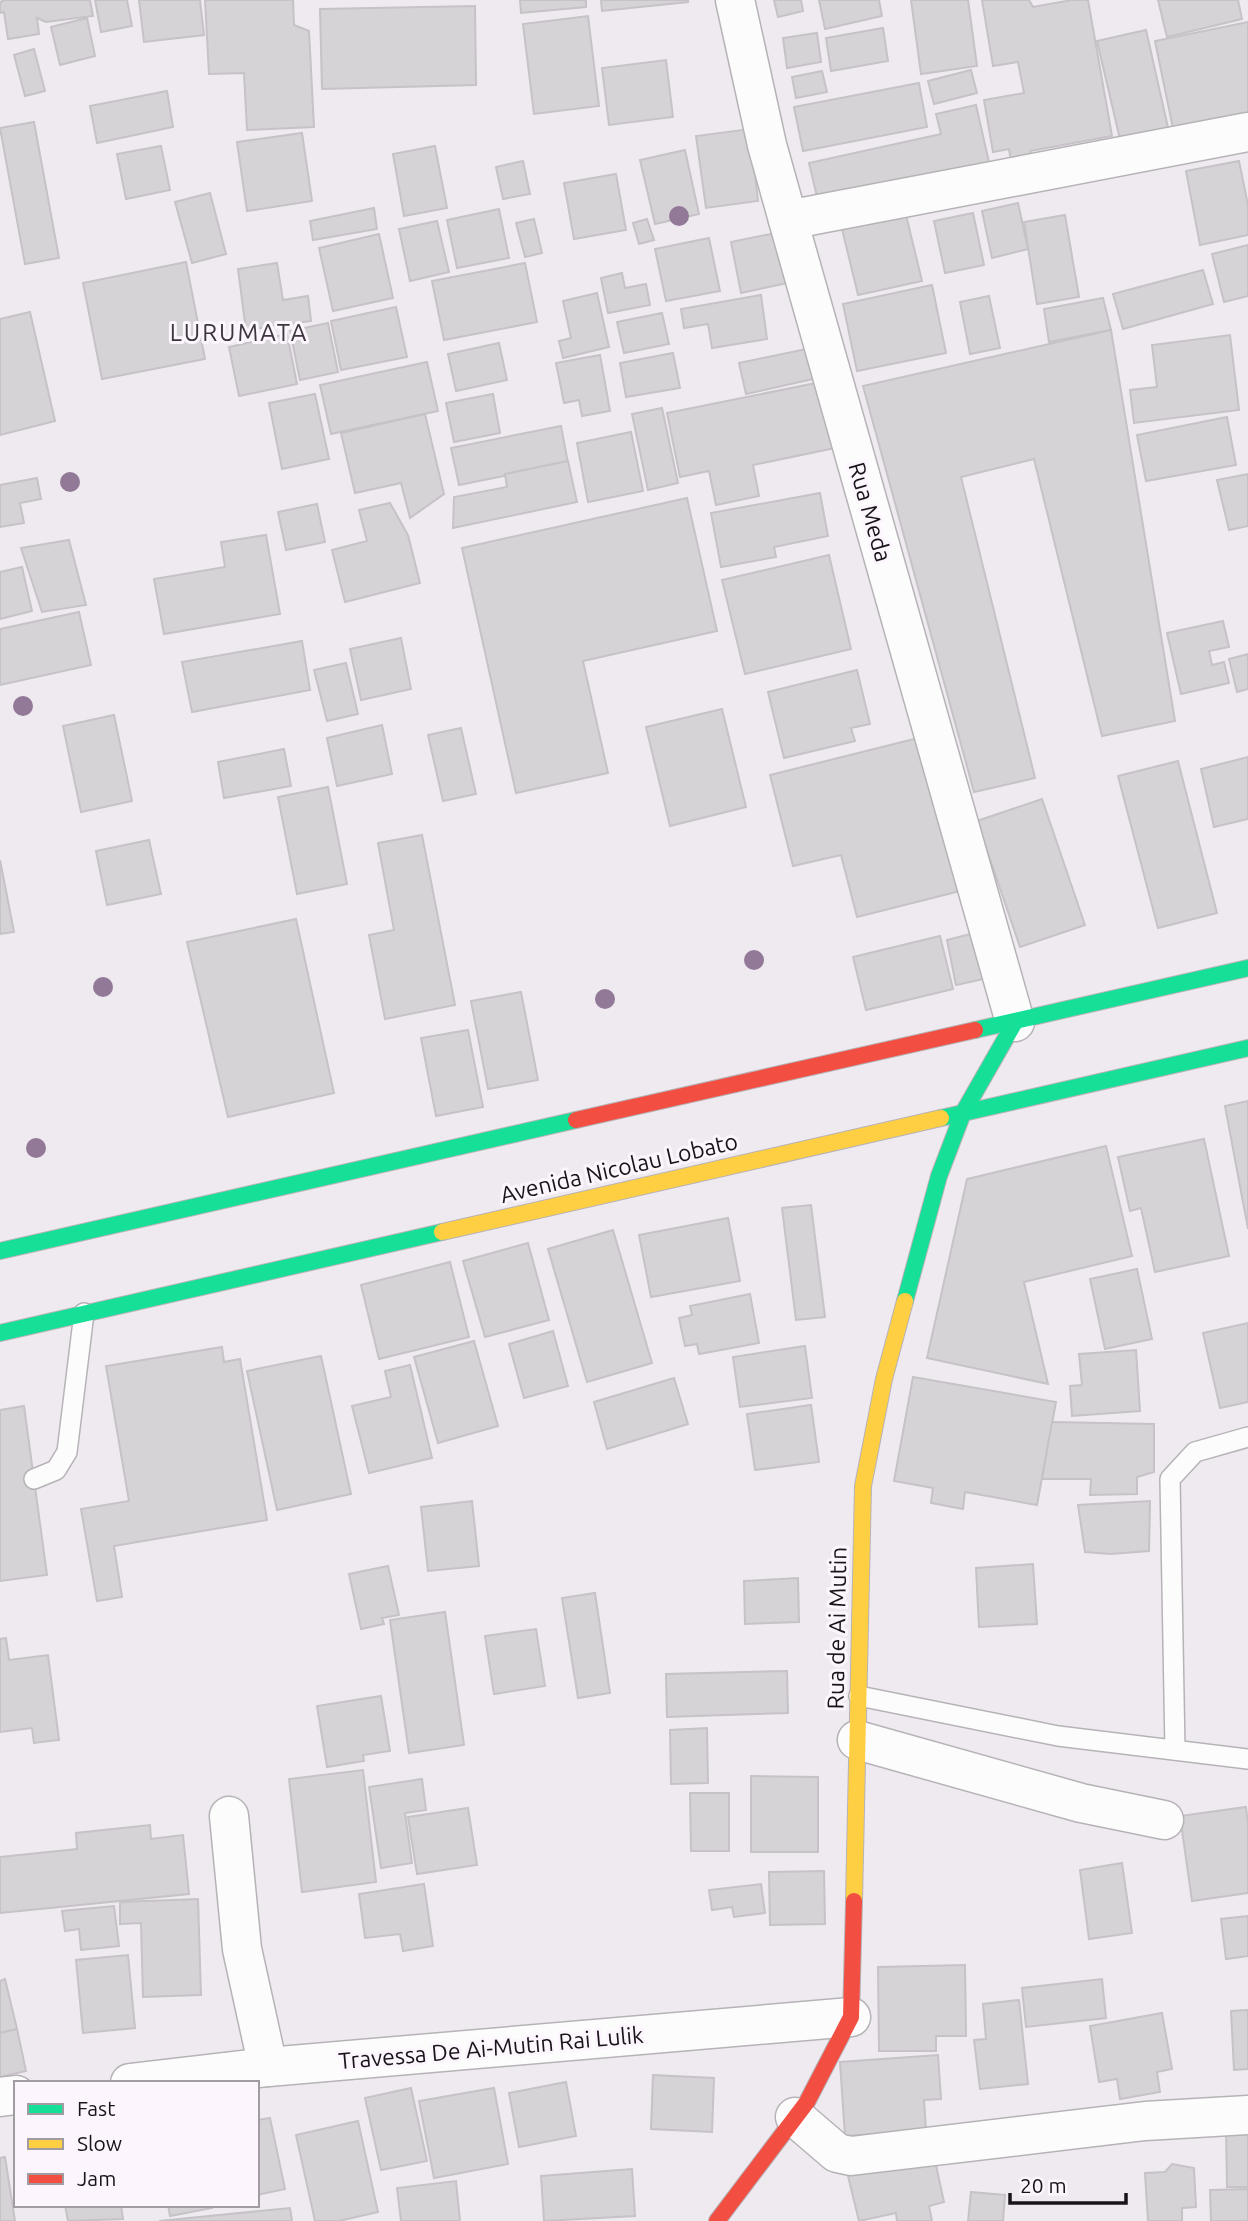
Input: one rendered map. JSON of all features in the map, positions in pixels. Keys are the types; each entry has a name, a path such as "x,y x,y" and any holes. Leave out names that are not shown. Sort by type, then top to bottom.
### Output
{"main road":[{"path":"0,1251 1248,968"},
{"name":"Rua de Ai Mutin","path":"717,2221 807,2102 851,2017 863,1486 888,1366 939,1176 963,1114 1015,1022"},
{"name":"Avenida Nicolau Lobato","path":"0,1333 1248,1048"}],"street":[{"name":"Rua Meda","path":"735,0 767,145 1015,1022"},
{"path":"788,220 1248,132"},
{"path":"858,1740 1081,1803 1164,1819"},
{"path":"229,1815 242,1949 268,2067"},
{"name":"Travessa De Ai-Mutin Rai Lulik","path":"147,2081 268,2067 851,2017"},
{"path":"795,2117 836,2153 851,2156 1145,2121 1248,2115"}],"lane":[{"path":"34,1479 56,1470 66,1452 85,1313"},
{"path":"1175,1750 1170,1479 1195,1452 1248,1437"},
{"path":"859,1696 1058,1735 1248,1759"}],"building":[{"path":"3,0 90,0 93,16 46,22 37,18 39,34 8,39 4,12 0,13 0,3"},
{"path":"95,0 127,0 132,26 101,32"},
{"path":"139,0 200,0 204,35 144,42"},
{"path":"205,0 293,0 294,25 309,31 314,127 247,130 244,73 209,74"},
{"path":"520,0 586,0 586,7 521,13"},
{"path":"601,0 688,0 688,2 602,11"},
{"path":"774,0 801,0 803,11 778,17"},
{"path":"819,0 879,0 882,16 825,29"},
{"path":"911,0 968,0 977,66 921,74"},
{"path":"982,0 1029,0 1033,7 1088,0 1112,136 1030,151 1034,171 1013,175 1009,149 993,152 984,100 1024,93 1018,62 993,66"},
{"path":"1158,0 1238,0 1242,19 1167,37"},
{"path":"475,6 476,85 322,89 320,9"},
{"path":"588,16 599,106 534,114 523,24"},
{"path":"87,18 95,56 60,65 51,27"},
{"path":"1248,22 1248,127 1176,143 1155,41"},
{"path":"883,28 888,61 831,71 826,38"},
{"path":"1146,30 1171,141 1123,152 1097,41"},
{"path":"817,33 821,62 787,68 783,38"},
{"path":"34,49 45,91 25,96 14,55"},
{"path":"666,60 673,117 609,125 602,68"},
{"path":"971,70 977,93 934,104 928,81"},
{"path":"822,71 827,92 796,98 792,77"},
{"path":"919,83 927,127 803,151 794,107"},
{"path":"167,91 173,127 97,143 90,106"},
{"path":"976,105 991,171 820,209 809,163 941,134 936,114"},
{"path":"34,122 59,258 25,264 0,128"},
{"path":"750,129 758,201 706,208 696,136"},
{"path":"302,133 312,201 247,211 237,142"},
{"path":"161,146 170,190 126,199 117,154"},
{"path":"435,146 447,208 404,216 393,154"},
{"path":"685,150 699,214 655,224 640,160"},
{"path":"523,161 530,194 503,199 496,167"},
{"path":"1239,161 1248,205 1248,235 1200,245 1186,171"},
{"path":"616,174 626,230 574,239 564,183"},
{"path":"210,193 226,254 192,263 175,202"},
{"path":"1018,203 1028,249 992,258 982,211"},
{"path":"374,208 377,229 313,240 310,221"},
{"path":"499,209 509,258 457,268 447,220"},
{"path":"973,213 984,265 945,273 934,221"},
{"path":"906,215 922,281 858,295 842,229"},
{"path":"1065,215 1079,297 1037,304 1024,222"},
{"path":"534,219 542,253 525,257 516,223"},
{"path":"647,219 654,240 639,244 633,223"},
{"path":"437,221 449,272 410,281 399,229"},
{"path":"790,230 801,280 741,293 731,242"},
{"path":"379,234 393,298 333,311 319,248"},
{"path":"709,238 720,291 666,301 655,249"},
{"path":"1248,245 1248,296 1224,302 1212,254"},
{"path":"186,262 205,359 102,379 83,283"},
{"path":"277,263 283,300 308,296 311,321 246,330 238,269"},
{"path":"525,263 537,322 444,340 432,281"},
{"path":"1203,270 1213,304 1123,329 1113,294"},
{"path":"622,273 625,288 646,284 650,305 608,313 601,278"},
{"path":"932,285 946,353 857,371 843,304"},
{"path":"597,293 609,347 563,358 559,341 571,338 563,301"},
{"path":"761,295 767,339 712,348 708,324 684,328 681,309"},
{"path":"989,296 1000,348 970,354 960,302"},
{"path":"1103,298 1111,330 1049,342 1044,309"},
{"path":"396,307 407,357 341,370 331,321"},
{"path":"30,312 55,421 0,435 0,319"},
{"path":"662,313 669,344 624,353 617,322"},
{"path":"328,323 338,372 300,380 290,331"},
{"path":"1111,330 1175,721 1102,736 1034,459 961,477 1035,778 974,792 863,386"},
{"path":"287,334 297,384 239,396 229,347"},
{"path":"1230,335 1239,410 1134,423 1130,390 1157,387 1152,345"},
{"path":"499,343 507,380 456,391 448,354"},
{"path":"816,347 822,377 746,394 739,363"},
{"path":"673,353 680,388 626,397 620,363"},
{"path":"600,355 610,411 582,416 579,400 564,403 556,363"},
{"path":"427,362 438,411 331,434 320,385"},
{"path":"831,380 845,446 753,465 759,496 716,505 709,471 680,477 667,413"},
{"path":"315,394 329,459 282,469 269,403"},
{"path":"493,394 500,433 454,442 446,403"},
{"path":"662,408 678,483 648,490 632,414"},
{"path":"425,414 444,494 410,518 401,483 355,493 341,433"},
{"path":"1227,417 1236,465 1146,481 1137,435"},
{"path":"561,426 568,463 459,485 451,448"},
{"path":"631,432 643,491 588,502 577,443"},
{"path":"568,461 577,502 453,528 454,497 507,487 505,474"},
{"path":"1248,474 1248,526 1229,530 1217,480"},
{"path":"37,478 41,499 20,503 24,523 0,527 0,485"},
{"path":"820,493 828,536 774,547 776,557 721,567 711,513"},
{"path":"687,498 717,631 583,661 608,773 516,793 462,548"},
{"path":"390,503 408,535 420,583 345,602 332,550 367,541 359,510"},
{"path":"317,504 325,542 286,550 278,512"},
{"path":"266,535 280,614 164,634 154,579 225,567 221,542"},
{"path":"69,540 86,605 42,612 21,548"},
{"path":"829,555 851,649 745,674 722,580"},
{"path":"22,567 32,611 0,619 0,572"},
{"path":"79,612 91,665 0,685 0,629"},
{"path":"1223,621 1229,647 1209,651 1212,665 1224,662 1229,683 1181,694 1167,633"},
{"path":"401,638 411,689 361,700 350,649"},
{"path":"302,641 310,690 192,712 182,662"},
{"path":"1248,654 1248,689 1237,692 1229,659"},
{"path":"346,663 358,714 327,721 314,670"},
{"path":"857,670 870,724 851,728 855,741 784,758 768,692"},
{"path":"722,709 746,807 670,826 646,727"},
{"path":"114,715 132,801 81,812 63,726"},
{"path":"382,725 392,774 337,786 327,738"},
{"path":"461,728 476,794 443,801 428,735"},
{"path":"922,737 960,891 857,917 841,855 793,866 770,775"},
{"path":"284,749 291,786 224,798 218,762"},
{"path":"1248,757 1248,819 1214,827 1201,769"},
{"path":"1178,761 1217,913 1158,928 1118,776"},
{"path":"328,787 347,884 297,894 278,797"},
{"path":"1042,799 1085,925 1020,947 977,821"},
{"path":"422,835 455,1005 385,1019 369,935 394,930 378,843"},
{"path":"149,840 161,894 107,905 96,851"},
{"path":"0,860 14,932 0,934"},
{"path":"296,919 334,1093 228,1117 187,942"},
{"path":"978,932 988,978 956,985 947,940"},
{"path":"940,936 953,989 866,1010 853,957"},
{"path":"521,992 538,1080 488,1089 471,1001"},
{"path":"468,1030 483,1107 436,1116 421,1038"},
{"path":"1248,1101 1248,1229 1225,1106"},
{"path":"1204,1139 1229,1256 1155,1272 1141,1208 1130,1211 1118,1157"},
{"path":"1106,1146 1132,1256 1024,1282 1048,1384 927,1358 967,1179"},
{"path":"811,1205 825,1317 796,1320 782,1208"},
{"path":"728,1218 740,1281 651,1297 639,1235"},
{"path":"613,1230 652,1363 587,1382 548,1249"},
{"path":"528,1243 549,1320 485,1337 463,1261"},
{"path":"450,1262 469,1337 379,1359 361,1285"},
{"path":"1137,1269 1152,1339 1105,1349 1090,1279"},
{"path":"750,1294 759,1343 699,1354 697,1344 685,1346 679,1318 692,1315 690,1306"},
{"path":"1248,1323 1248,1402 1220,1408 1203,1333"},
{"path":"553,1331 568,1386 524,1398 509,1344"},
{"path":"474,1341 498,1426 438,1443 414,1357"},
{"path":"805,1346 812,1398 740,1407 733,1357"},
{"path":"222,1347 224,1362 240,1359 267,1520 114,1546 122,1597 97,1601 81,1509 129,1501 106,1366"},
{"path":"1136,1350 1140,1411 1072,1416 1070,1386 1082,1385 1079,1354"},
{"path":"321,1356 351,1494 277,1510 247,1371"},
{"path":"410,1365 432,1458 369,1473 352,1406 391,1397 385,1371"},
{"path":"913,1377 1056,1402 1037,1505 965,1492 963,1509 931,1503 933,1488 894,1481"},
{"path":"674,1378 688,1424 607,1449 594,1402"},
{"path":"811,1405 819,1462 755,1470 747,1414"},
{"path":"24,1406 47,1575 0,1581 0,1410"},
{"path":"1052,1422 1154,1424 1154,1472 1137,1477 1137,1494 1090,1495 1091,1479 1042,1479"},
{"path":"472,1501 479,1566 428,1571 421,1507"},
{"path":"1150,1501 1149,1551 1110,1554 1085,1552 1078,1505"},
{"path":"1033,1564 1037,1624 979,1627 976,1568"},
{"path":"388,1566 399,1615 382,1618 384,1624 361,1629 349,1574"},
{"path":"798,1578 799,1622 745,1624 744,1581"},
{"path":"595,1593 610,1693 578,1698 562,1598"},
{"path":"445,1612 464,1745 409,1753 390,1620"},
{"path":"536,1629 545,1686 494,1694 485,1636"},
{"path":"6,1638 9,1660 48,1655 59,1740 34,1743 32,1728 0,1732 0,1639"},
{"path":"787,1671 788,1713 667,1717 666,1674"},
{"path":"381,1696 390,1751 363,1755 364,1761 327,1767 317,1706"},
{"path":"707,1728 708,1783 671,1784 670,1730"},
{"path":"363,1770 376,1882 302,1892 289,1779"},
{"path":"751,1776 818,1777 818,1852 751,1852"},
{"path":"422,1779 426,1810 405,1813 412,1863 381,1868 369,1787"},
{"path":"690,1793 729,1793 729,1851 691,1851"},
{"path":"1246,1807 1248,1893 1192,1901 1180,1816"},
{"path":"468,1808 477,1865 417,1874 408,1817"},
{"path":"150,1825 151,1839 183,1835 189,1894 0,1913 0,1857 77,1849 76,1833"},
{"path":"1122,1863 1132,1933 1089,1939 1080,1870"},
{"path":"824,1871 825,1924 770,1925 769,1872"},
{"path":"424,1884 433,1946 403,1951 400,1934 365,1938 359,1894"},
{"path":"761,1884 765,1913 734,1917 732,1907 712,1910 709,1890"},
{"path":"198,1899 201,1995 143,1997 141,1923 120,1924 120,1902"},
{"path":"114,1906 119,1946 81,1950 79,1929 65,1931 62,1911"},
{"path":"1248,1916 1248,1956 1226,1959 1221,1919"},
{"path":"128,1955 135,2028 83,2033 76,1960"},
{"path":"965,1965 966,2036 936,2036 936,2051 879,2051 878,1967"},
{"path":"5,1979 17,2029 0,2033 0,1981"},
{"path":"1102,1979 1106,2018 1026,2027 1022,1988"},
{"path":"1019,2000 1028,2084 980,2089 974,2040 986,2039 983,2004"},
{"path":"1248,2010 1248,2069 1234,2070 1231,2011"},
{"path":"1162,2013 1172,2069 1157,2072 1160,2092 1120,2099 1117,2079 1099,2082 1090,2026"},
{"path":"17,2029 26,2071 0,2077 0,2033"},
{"path":"938,2055 941,2099 924,2100 926,2130 845,2136 840,2062"},
{"path":"653,2075 714,2078 712,2132 651,2129"},
{"path":"566,2082 576,2136 519,2147 509,2093"},
{"path":"411,2088 427,2161 381,2170 365,2098"},
{"path":"494,2088 508,2164 434,2178 419,2101"},
{"path":"270,2118 285,2189 259,2195 259,2120"},
{"path":"358,2121 378,2212 339,2221 315,2221 296,2135"},
{"path":"1248,2125 1248,2187 1227,2187 1226,2126"},
{"path":"934,2156 944,2202 929,2206 932,2221 897,2221 896,2213 859,2221 848,2176"},
{"path":"5,2157 15,2221 0,2221 0,2158"},
{"path":"1172,2164 1194,2168 1196,2207 1182,2208 1182,2221 1148,2221 1145,2173 1165,2172"},
{"path":"632,2169 635,2216 544,2221 541,2176"},
{"path":"456,2181 460,2221 401,2221 397,2188"},
{"path":"1248,2189 1248,2221 1211,2221 1210,2190"},
{"path":"971,2192 1005,2195 1003,2221 968,2221"},
{"path":"65,2207 121,2207 123,2219 68,2221"},
{"path":"168,2207 212,2207 212,2208 170,2216"},
{"path":"290,2208 292,2221 159,2221"}],"traffic: fast":[{"path":"975,1030 1248,968"},
{"path":"905,1301 939,1176 963,1113 1015,1022"},
{"path":"941,1118 1248,1048"},
{"path":"0,1251 576,1120"},
{"path":"0,1333 442,1232"}],"traffic: slow":[{"path":"442,1232 941,1118"},
{"path":"854,1901 863,1486 884,1379 905,1301"}],"traffic: jam":[{"path":"576,1120 975,1030"},
{"path":"717,2221 807,2102 851,2017 854,1901"}],"district":[{"name":"LURUMATA","path":"239,333"}]}
